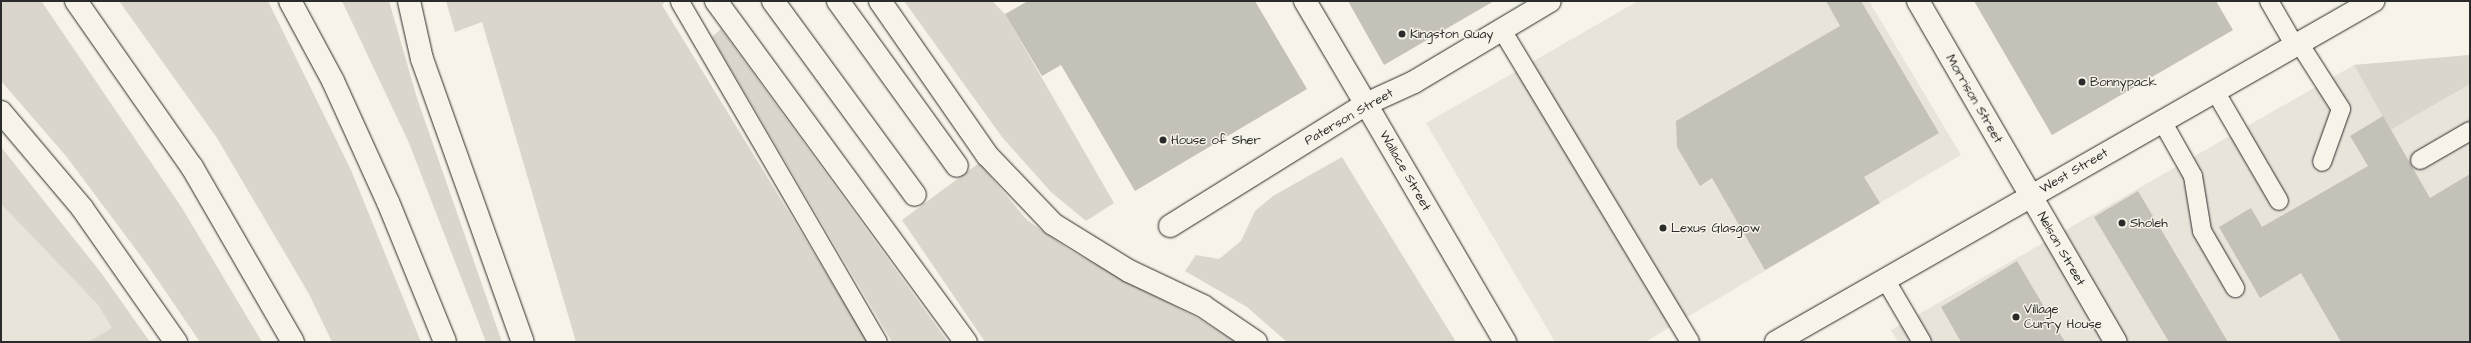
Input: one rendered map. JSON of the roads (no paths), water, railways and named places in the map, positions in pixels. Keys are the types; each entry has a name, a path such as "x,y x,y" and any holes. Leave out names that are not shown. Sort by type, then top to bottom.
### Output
{"main road":[{"path":"76,1 192,167 293,342"},
{"path":"290,1 333,81 381,188 445,342"},
{"path":"409,1 422,59 523,342"},
{"path":"716,1 966,342"},
{"path":"773,1 915,195"},
{"path":"838,1 958,166"},
{"path":"880,1 910,46 987,154 1053,224 1129,270 1217,314 1256,342"},
{"name":"Wallace Street","path":"1305,1 1505,342"},
{"name":"Paterson Street","path":"1170,226 1366,104 1414,82 1550,1"},
{"name":"Morrison Street","path":"1918,1 2030,196"},
{"name":"West Street","path":"1776,342 2373,1"},
{"path":"1,112 82,208 176,342"},
{"name":"Nelson Street","path":"2030,196 2116,342"}],"lane":[{"path":"2269,1 2341,109 2322,162"},
{"path":"680,2 878,342"},
{"path":"1502,30 1690,342"},
{"path":"2215,91 2279,201"},
{"path":"2162,121 2193,176 2202,231 2235,288"},
{"path":"2420,160 2470,130"},
{"path":"1885,279 1922,342"}],"place":[{"name":"Kingston Quay","path":"1402,34"},
{"name":"Bonnypack","path":"2082,82"},
{"name":"House of Sher","path":"1163,140"},
{"name":"Sholeh","path":"2122,223"},
{"name":"Lexus Glasgow","path":"1663,228"},
{"name":"Village Curry House","path":"2016,317"}]}
